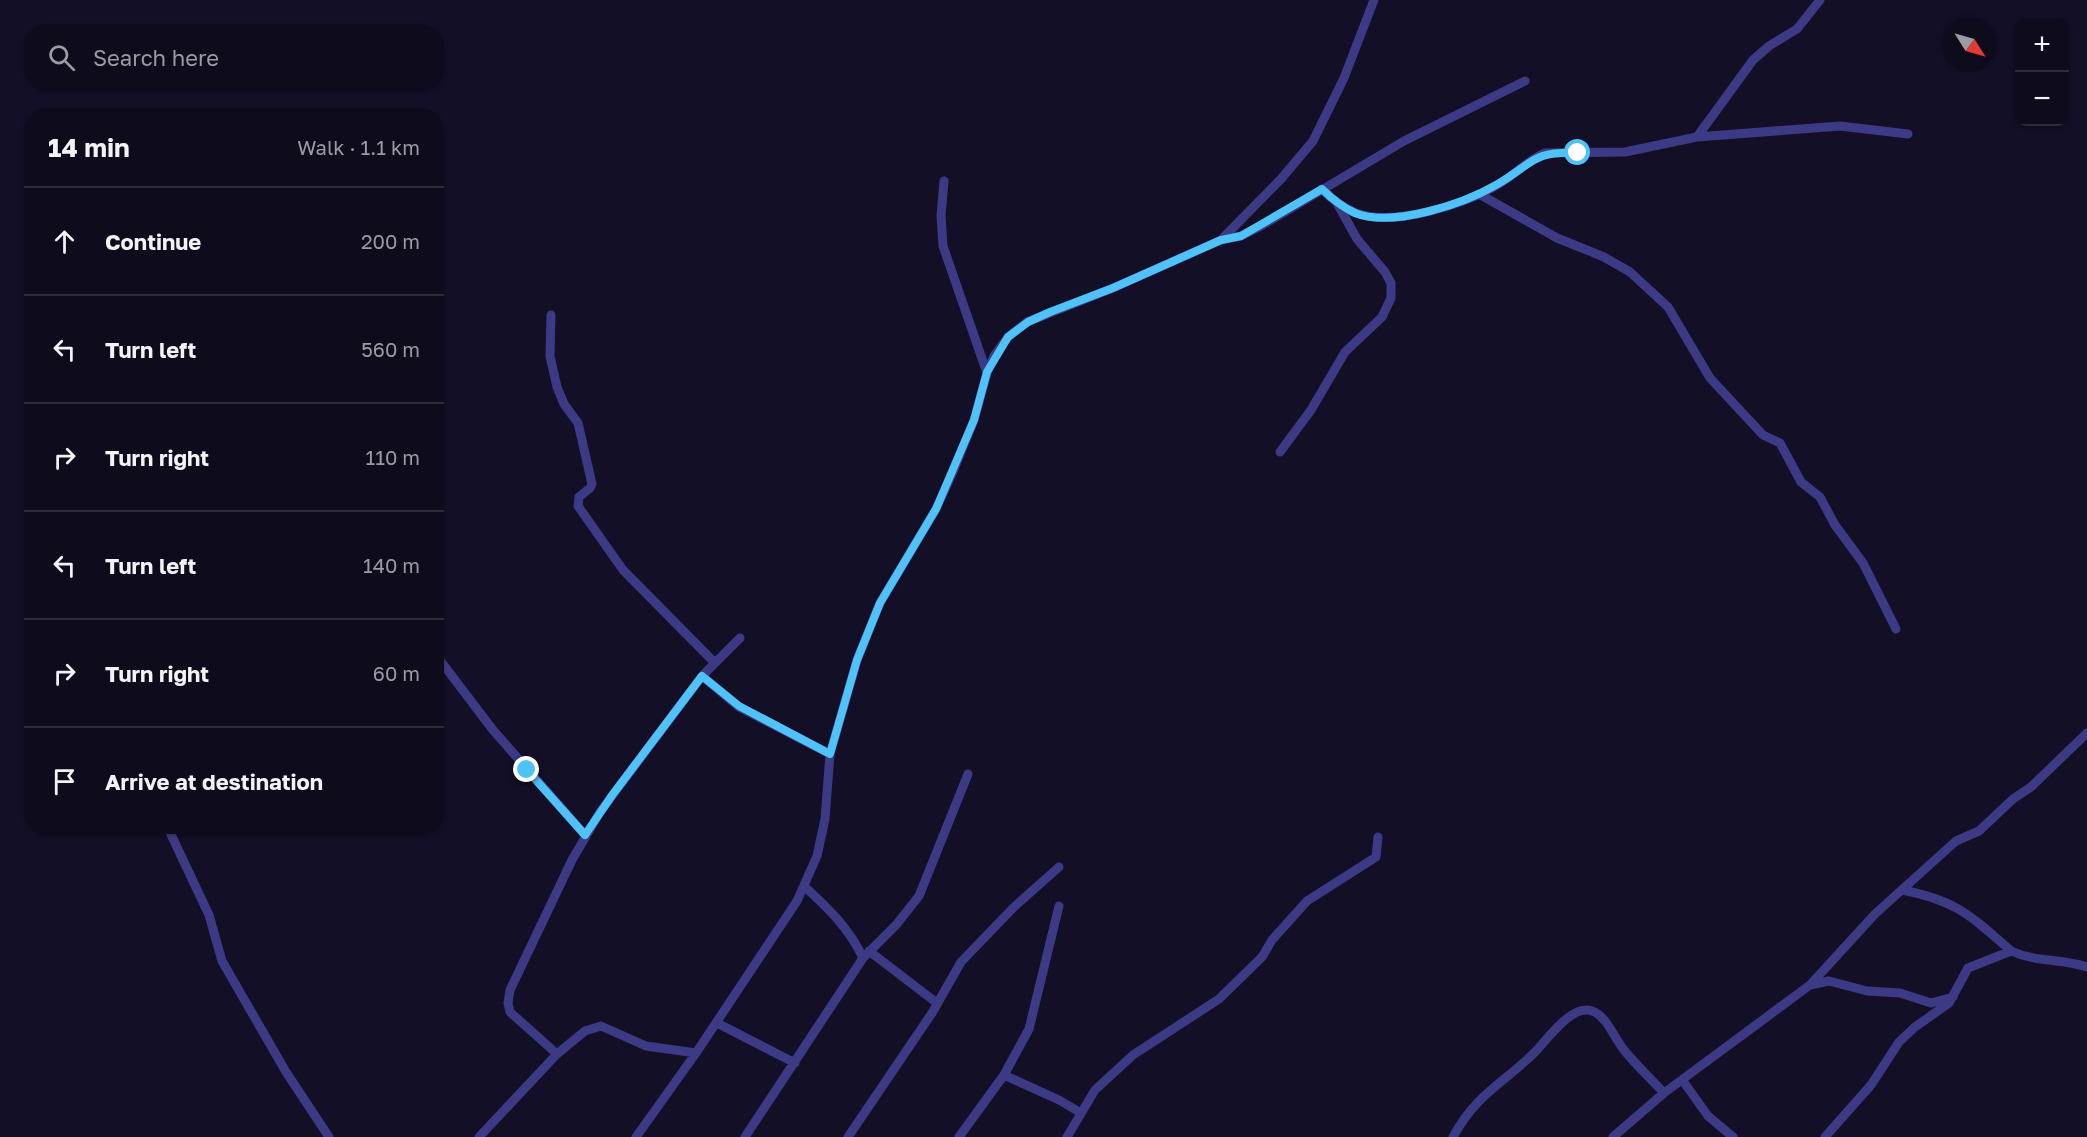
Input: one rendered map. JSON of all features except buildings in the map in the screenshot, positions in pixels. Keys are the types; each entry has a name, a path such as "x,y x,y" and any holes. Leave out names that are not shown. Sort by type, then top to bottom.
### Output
{"street":[{"path":"1221,240 1281,179 1313,141 1344,78 1374,0"},
{"path":"1697,137 1753,60 1768,46 1797,29 1820,0"},
{"path":"636,1137 717,1023 804,885 818,856 825,819 830,754 857,660 880,603 936,509 974,420 987,372 1008,337 1028,322 1113,288 1221,240 1241,236 1404,141 1525,81"},
{"path":"1322,189 1337,203 1356,213 1388,217 1417,214 1479,194 1498,184 1534,157 1545,153 1625,152 1697,137 1840,126 1908,134"},
{"path":"944,181 941,216 943,246 987,372"},
{"path":"1479,194 1557,238 1604,257 1630,273 1668,307 1710,378 1730,403 1763,435 1780,443 1801,482 1820,497 1835,525 1863,563 1896,629"},
{"path":"1280,452 1311,410 1345,352 1382,317 1391,298 1390,283 1385,272 1357,239 1337,203"},
{"path":"551,315 550,356 564,404 578,423 592,484 579,497 578,506 623,570 715,663"},
{"path":"557,1054 531,1028 515,1017 508,1002 510,990 585,835 702,676 740,638"},
{"path":"444,666 492,730 585,835"},
{"path":"702,676 739,706 830,754"},
{"path":"1613,1137 1664,1094 1810,985 1875,914 1956,841 1985,826 2013,799 2031,787 2087,734"},
{"path":"744,1137 866,955 919,896 968,774"},
{"path":"171,834 205,907 222,961 280,1063 329,1137"},
{"path":"1066,1137 1095,1090 1133,1055 1219,999 1245,975 1307,901 1376,857 1378,837"},
{"path":"848,1137 937,1003 961,962 1014,907 1059,867"},
{"path":"804,885 839,919 866,955 937,1003"},
{"path":"1902,890 1929,895 1953,904 2011,951 2030,959 2064,960 2087,967"},
{"path":"959,1137 1004,1075 1029,1029 1059,906"},
{"path":"1825,1137 1871,1085 1899,1042 1953,997 1968,968 2011,951"},
{"path":"1810,985 1829,981 1867,991 1900,993 1931,1003 1953,997"},
{"path":"1453,1137 1478,1101 1536,1052 1563,1021 1582,1011 1591,1011 1601,1018 1623,1049 1664,1094"},
{"path":"717,1023 795,1063"},
{"path":"479,1137 557,1054 585,1031 601,1026 646,1046 696,1053"},
{"path":"1004,1075 1059,1100 1081,1113"},
{"path":"1683,1081 1708,1116 1733,1137"}],"route":[{"path":"527,770 585,835 702,676 739,706 830,754 857,660 880,603 902,562 936,509 974,420 987,372 994,356 1008,337 1028,322 1050,312 1113,288 1221,240 1241,236 1322,189 1337,203 1366,216 1388,217 1417,214 1479,194 1498,184 1534,157 1545,153 1578,153"}]}
